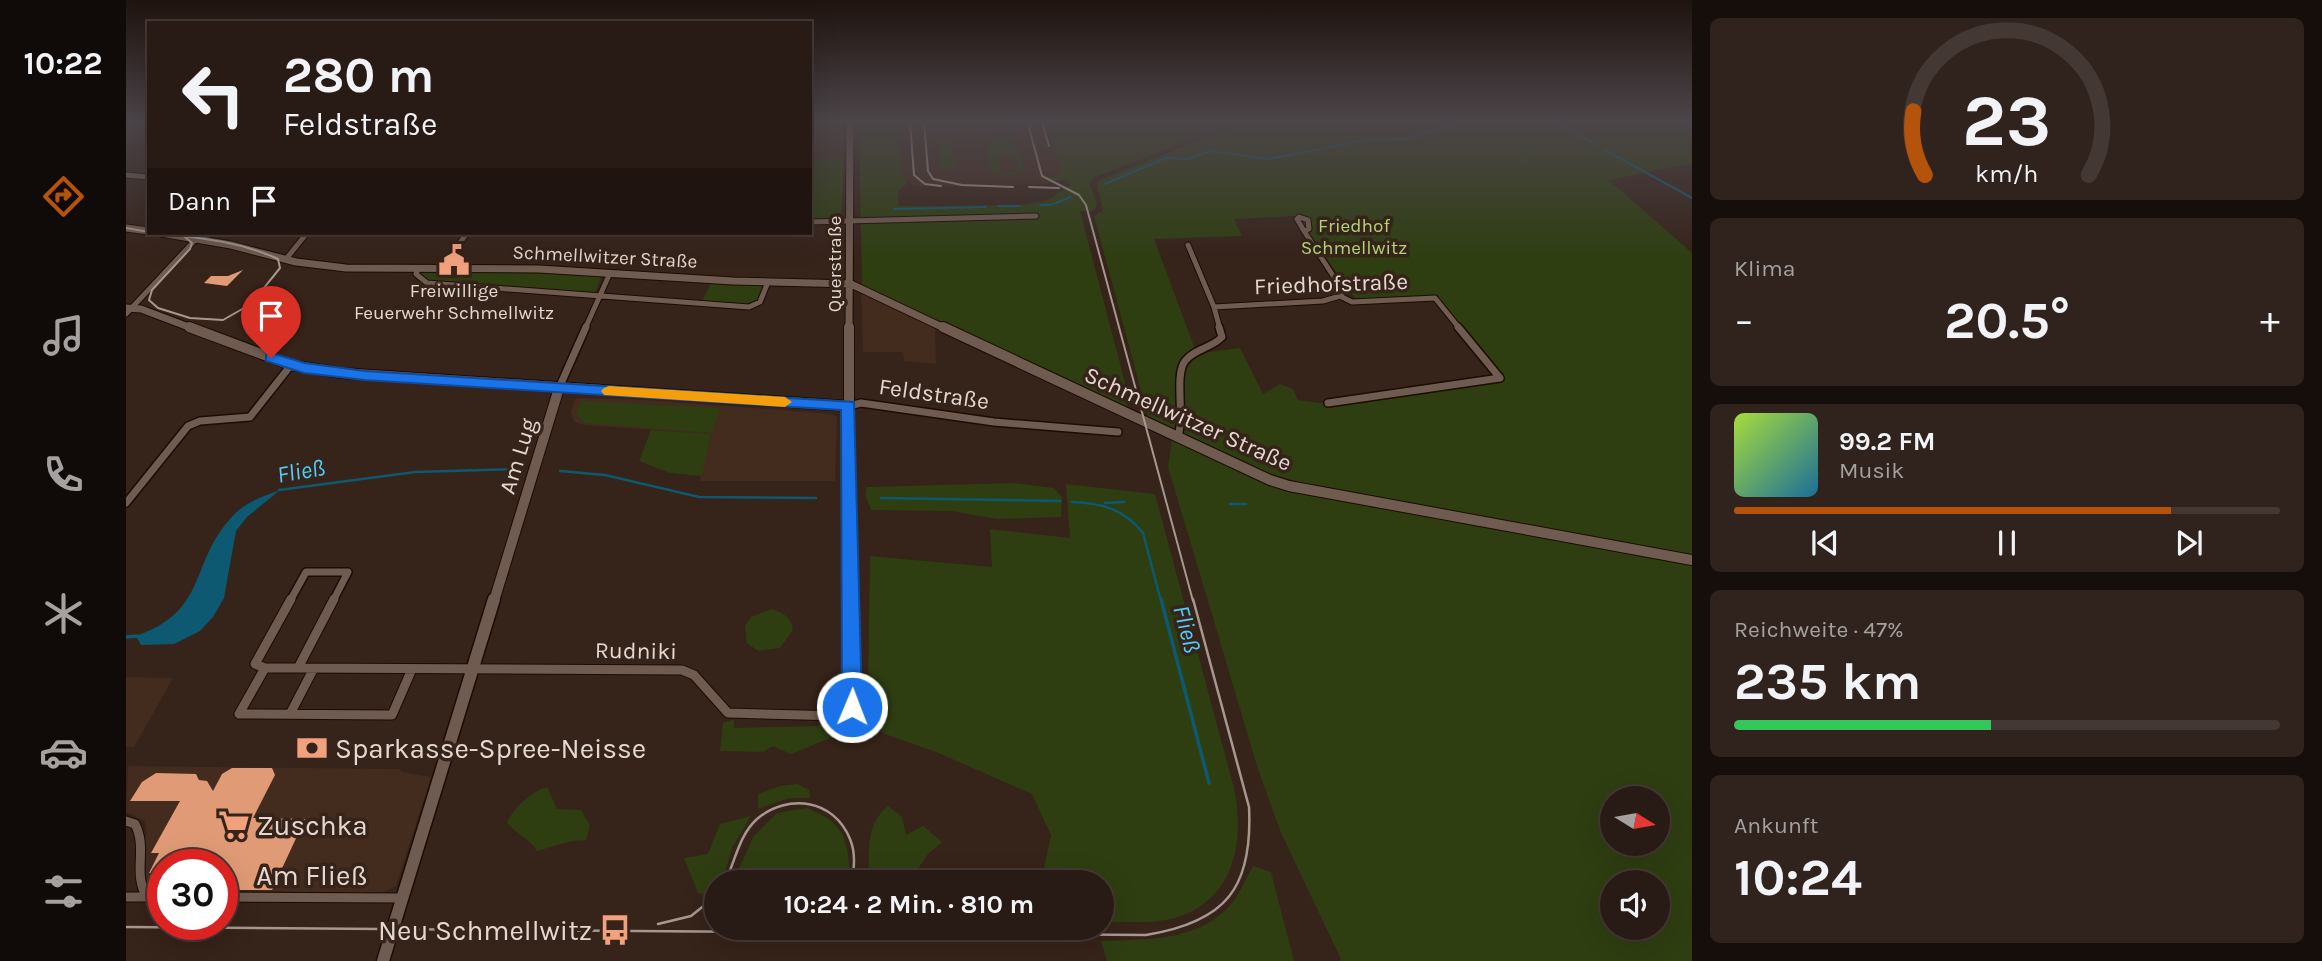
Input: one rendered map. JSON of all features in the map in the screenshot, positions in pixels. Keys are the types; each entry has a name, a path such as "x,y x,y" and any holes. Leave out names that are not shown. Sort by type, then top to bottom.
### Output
{"street":[{"name":"Querstraße","path":"849,405 850,167"},
{"path":"126,175 147,177"},
{"path":"812,222 1036,216"},
{"path":"126,228 147,231"},
{"path":"1304,231 1343,291 1339,296"},
{"name":"Schmellwitzer Straße","path":"175,235 286,259 346,268 539,269 851,285 1289,486 1692,560"},
{"path":"286,259 305,235"},
{"path":"441,269 466,235"},
{"path":"128,310 197,238"},
{"path":"1178,436 1184,424 1182,368 1189,358 1222,337 1214,307 1188,245"},
{"name":"Schmellwitzer Straße","path":"418,269 416,274 427,284 753,307 762,301 768,282"},
{"name":"Am Lug","path":"383,961 559,388 610,274"},
{"name":"Friedhofstraße","path":"1214,307 1323,301 1339,296 1352,302 1435,298 1500,378 1328,402"},
{"name":"Feldstraße","path":"128,310 141,309 291,365 365,376 849,405 861,403 994,422 1118,432"},
{"path":"126,503 185,428 200,421 250,417 291,365"},
{"name":"Rudniki","path":"473,670 682,670 694,675 728,713 842,716 848,712 853,701 849,405"},
{"path":"298,668 348,572 306,572 256,664 265,668 473,670"},
{"path":"265,668 239,714 391,715 411,669"},
{"path":"290,714 314,668"},
{"path":"126,821 135,824 140,834 128,876 133,889 147,897"},
{"path":"126,897 147,897"},
{"name":"Am Fließ","path":"238,897 402,898"}],"shaded area":[{"path":"812,167 843,167 843,175 812,216"},
{"path":"902,167 1064,167 1067,179 1058,179 1048,184 985,187 915,186 906,181"},
{"path":"861,293 935,327 936,364 904,361 903,352 863,352"},
{"path":"576,398 647,400 832,414 837,417 835,481 700,481 711,434 584,425 574,422 571,411"},
{"path":"126,677 173,678 134,747 126,747"},
{"path":"128,766 400,769 402,772 431,777 396,886 380,894 238,890 238,849 147,849 147,889 143,889 137,885 134,877 147,833 145,821 126,812"}],"green space":[{"path":"812,167 844,167 841,217 812,220"},
{"path":"860,167 902,167 902,174 908,183 898,191 899,206 1019,205 1046,201 1070,186 1067,179 1052,182 1046,178 1058,175 1060,167 1121,167 1094,177 1089,183 1097,204 1094,211 1080,211 1128,394 1127,409 862,286"},
{"path":"941,167 956,169 941,169"},
{"path":"991,167 1000,167 1002,175 995,174"},
{"path":"1017,167 1023,167 1021,174 1005,175 1006,172 1018,171"},
{"name":"Friedhof Schmellwitz","path":"1133,167 1673,167 1609,180 1692,253 1692,555 1303,483 1271,474 1149,420 1094,216 1103,210 1097,184 1100,180","holes":["1296,216 1354,297 1436,296 1505,381 1335,405 1298,400 1293,389 1280,384 1263,394 1240,348 1201,353 1195,349 1154,239 1242,236 1234,219"]},
{"path":"538,271 601,277 596,291 590,294 431,281 419,276 422,272"},
{"path":"712,281 762,286 757,300 748,304 702,301"},
{"path":"581,401 720,408 712,433 584,423 576,414"},
{"path":"651,430 711,434 702,476 670,473 639,461"},
{"path":"1172,440 1265,482 1692,564 1692,961 1339,961 1341,959 1281,833 1258,769 1168,467"},
{"path":"1015,483 1054,488 1062,497 1061,517 997,519 952,511 871,510 865,494 867,487"},
{"path":"1066,484 1155,494 1234,788 1238,831 1229,871 1220,888 1206,902 1188,913 1166,920 1114,922 1114,870 1043,870 1051,835 1032,794 936,752 882,733 868,684 870,556 992,567 990,529 1070,538"},
{"path":"772,609 786,616 793,630 780,648 758,651 747,643 745,626 751,617"},
{"path":"734,719 734,728 819,726 820,719 832,719 833,737 791,754 773,746 763,752 720,751 723,723"},
{"path":"797,784 809,790 810,798 789,798 758,809 758,794 780,786"},
{"path":"547,787 557,809 581,810 590,826 586,840 537,851 507,822 524,801"},
{"path":"888,806 902,817 906,835 923,826 942,842 928,854 917,870 869,870 870,840 875,822"},
{"path":"807,808 835,824 847,847 850,870 738,870 753,837 777,813"},
{"path":"751,816 732,848 726,870 704,870 704,894 698,893 684,858 708,854 720,824"},
{"path":"1253,866 1271,872 1294,961 1107,961 1101,941 1174,935 1207,923 1222,913 1235,899"}],"water":[{"path":"280,490 247,517 236,531 224,598 213,617 200,631 174,644 141,645 136,636 159,626 187,600 217,536 235,513 259,498"}],"building":[{"path":"243,270 227,286 204,283 211,276 228,276"},
{"name":"Zuschka","path":"232,768 272,768 275,775 253,818 305,819 272,890 238,890 238,849 153,849 180,801 130,801 142,782 156,773 196,774 199,780 207,781 213,791 222,774"}],"waterway":[{"path":"1105,184 1145,167"},
{"path":"1636,167 1692,198"},
{"path":"1040,205 1051,205 1071,197"},
{"path":"998,206 1020,206"},
{"path":"894,209 986,207"},
{"name":"Fließ","path":"279,490 415,472 517,469"},
{"name":"Fließ","path":"560,471 605,475 699,497 816,498"},
{"name":"Fließ","path":"881,498 1060,501"},
{"name":"Fließ","path":"1072,502 1112,509 1136,525 1143,533 1161,601"},
{"name":"Fließ","path":"1105,503 1124,502"},
{"name":"Fließ","path":"1230,504 1246,504"},
{"name":"Fließ","path":"1161,599 1209,783"},
{"name":"Fließ","path":"126,637 137,636"}],"tram line":[{"path":"913,167 914,175 925,184 941,186"},
{"path":"928,167 933,179 962,185 1013,187"},
{"path":"1040,167 1042,176 1079,195 1086,205 1193,601"},
{"path":"1029,187 1059,188"},
{"path":"126,228 147,232"},
{"path":"172,235 218,241 249,248 278,259 280,268 251,304 223,320 190,318 158,308 149,300 152,290 190,249 192,243 185,237"},
{"path":"126,927 1146,935 1174,929 1215,910 1229,897 1239,880 1246,859 1249,835 1249,807 1193,599"},
{"path":"730,870 751,825 769,811 796,803 822,808 843,826 853,850 854,870"},
{"path":"658,924 691,916 704,906"}],"slow traffic":[{"path":"609,391 785,402"}],"place":[{"name":"Freiwillige Feuerwehr Schmellwitz","path":"454,260"},
{"name":"Sparkasse-Spree-Neisse","path":"312,748"},
{"name":"Zuschka","path":"234,825"},
{"name":"Neu Schmellwitz","path":"615,930"}],"route":[{"path":"271,358 304,368 365,376 849,405 852,707"}]}
